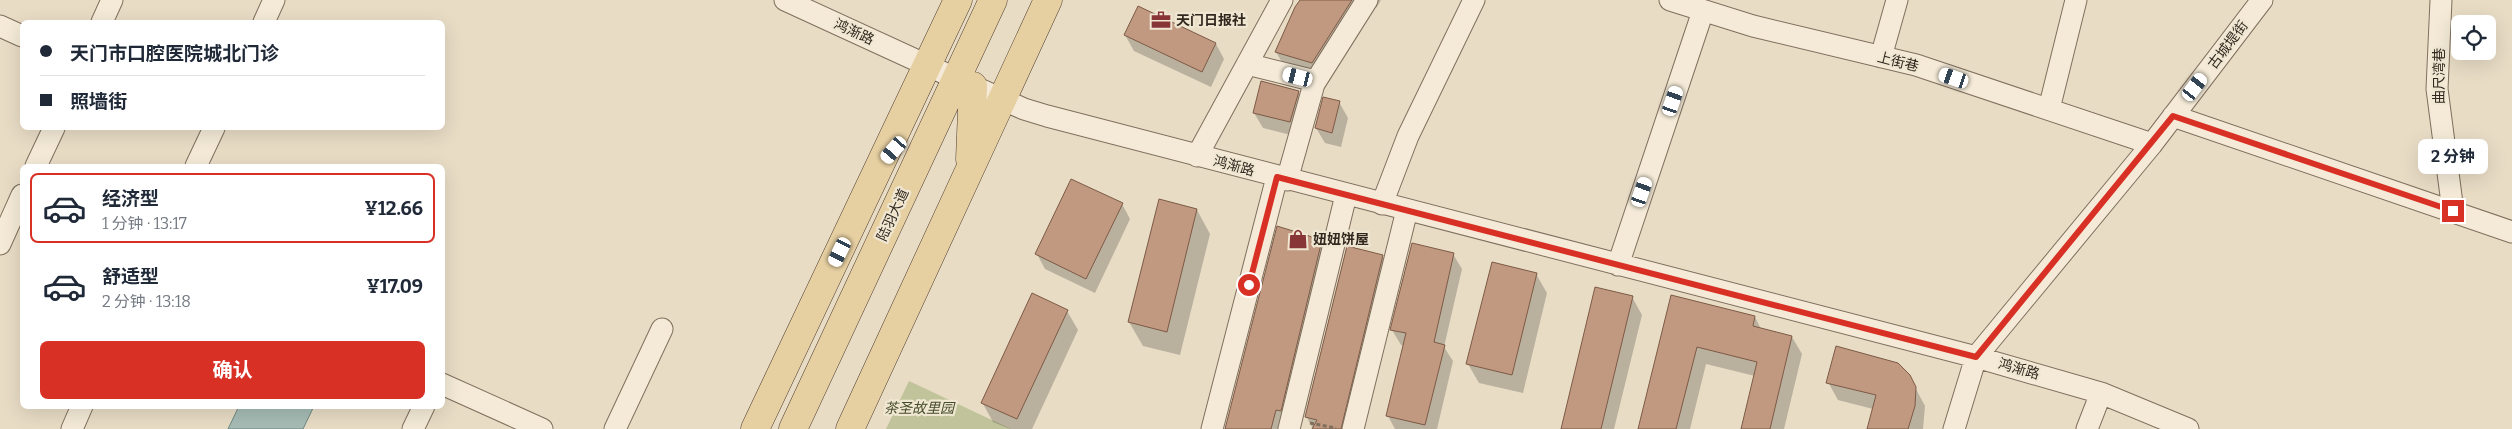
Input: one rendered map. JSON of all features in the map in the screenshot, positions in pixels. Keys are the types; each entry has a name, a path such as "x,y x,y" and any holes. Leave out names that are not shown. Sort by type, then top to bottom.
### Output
{"main road":[{"path":"755,429 958,0"},
{"name":"陆羽大道","path":"812,429 964,82 994,0"},
{"name":"陆羽大道","path":"793,429 964,82 1012,0"},
{"path":"850,429 1048,0"},
{"path":"882,164 964,82"},
{"path":"964,82 970,170"}],"street":[{"path":"103,20 112,0"},
{"path":"265,20 274,0"},
{"name":"鸿渐路","path":"785,0 964,82 1047,116 1976,357 2100,393 2175,426"},
{"path":"1197,156 1282,0"},
{"path":"1212,429 1282,178 1315,81 1367,0"},
{"path":"1382,204 1408,136 1474,0"},
{"name":"上街巷","path":"1670,0 1753,26 1916,65 2152,144"},
{"path":"1881,57 1897,0"},
{"path":"2049,109 2076,0"},
{"name":"古城堤街","path":"1954,429 1976,357 2152,144 2262,0"},
{"name":"曲尺湾巷","path":"2441,0 2436,89 2453,211"},
{"path":"1618,265 1703,11"},
{"path":"0,26 20,35"},
{"path":"1247,64 1315,81"},
{"path":"2173,116 2512,232"},
{"path":"37,164 53,130"},
{"path":"197,164 213,130"},
{"path":"1290,424 1346,194"},
{"path":"0,244 20,199"},
{"path":"1353,429 1407,210"},
{"path":"615,429 662,329"},
{"path":"445,385 542,429"},
{"path":"2087,429 2100,393"},
{"path":"72,429 81,409"},
{"path":"413,429 423,409"}],"path":[{"path":"1290,424 1339,429"}],"green space":[{"name":"茶圣故里园","path":"909,381 1011,429 886,429"}],"water":[{"path":"238,409 313,409 303,429 228,429"}],"building":[{"path":"1300,0 1352,0 1312,63 1275,52"},
{"path":"1138,6 1216,43 1202,72 1124,35"},
{"path":"1261,81 1299,91 1290,122 1253,113"},
{"path":"1323,97 1340,101 1332,133 1315,128"},
{"path":"1071,179 1123,203 1086,279 1035,254"},
{"path":"1159,199 1197,209 1167,332 1128,322"},
{"path":"1277,226 1322,240 1281,411 1276,410 1271,429 1225,429"},
{"path":"1412,243 1454,253 1434,342 1445,345 1425,425 1386,416 1406,333 1390,330"},
{"path":"1347,246 1383,255 1341,429 1312,429 1317,420 1305,417"},
{"path":"1492,262 1537,273 1512,375 1466,364"},
{"path":"1595,287 1633,296 1601,429 1561,429"},
{"path":"1032,293 1068,310 1017,419 981,403"},
{"path":"1671,295 1755,316 1753,326 1792,336 1770,429 1741,429 1757,362 1697,347 1676,429 1638,429"},
{"path":"1836,346 1898,363 1910,375 1916,387 1915,406 1908,429 1867,429 1876,395 1826,383"}],"place":[{"name":"天门日报社","path":"1161,20"},
{"name":"妞妞饼屋","path":"1298,239"}],"route":[{"path":"1249,285 1277,177 1976,357 2140,159 2173,116 2453,211"}]}
